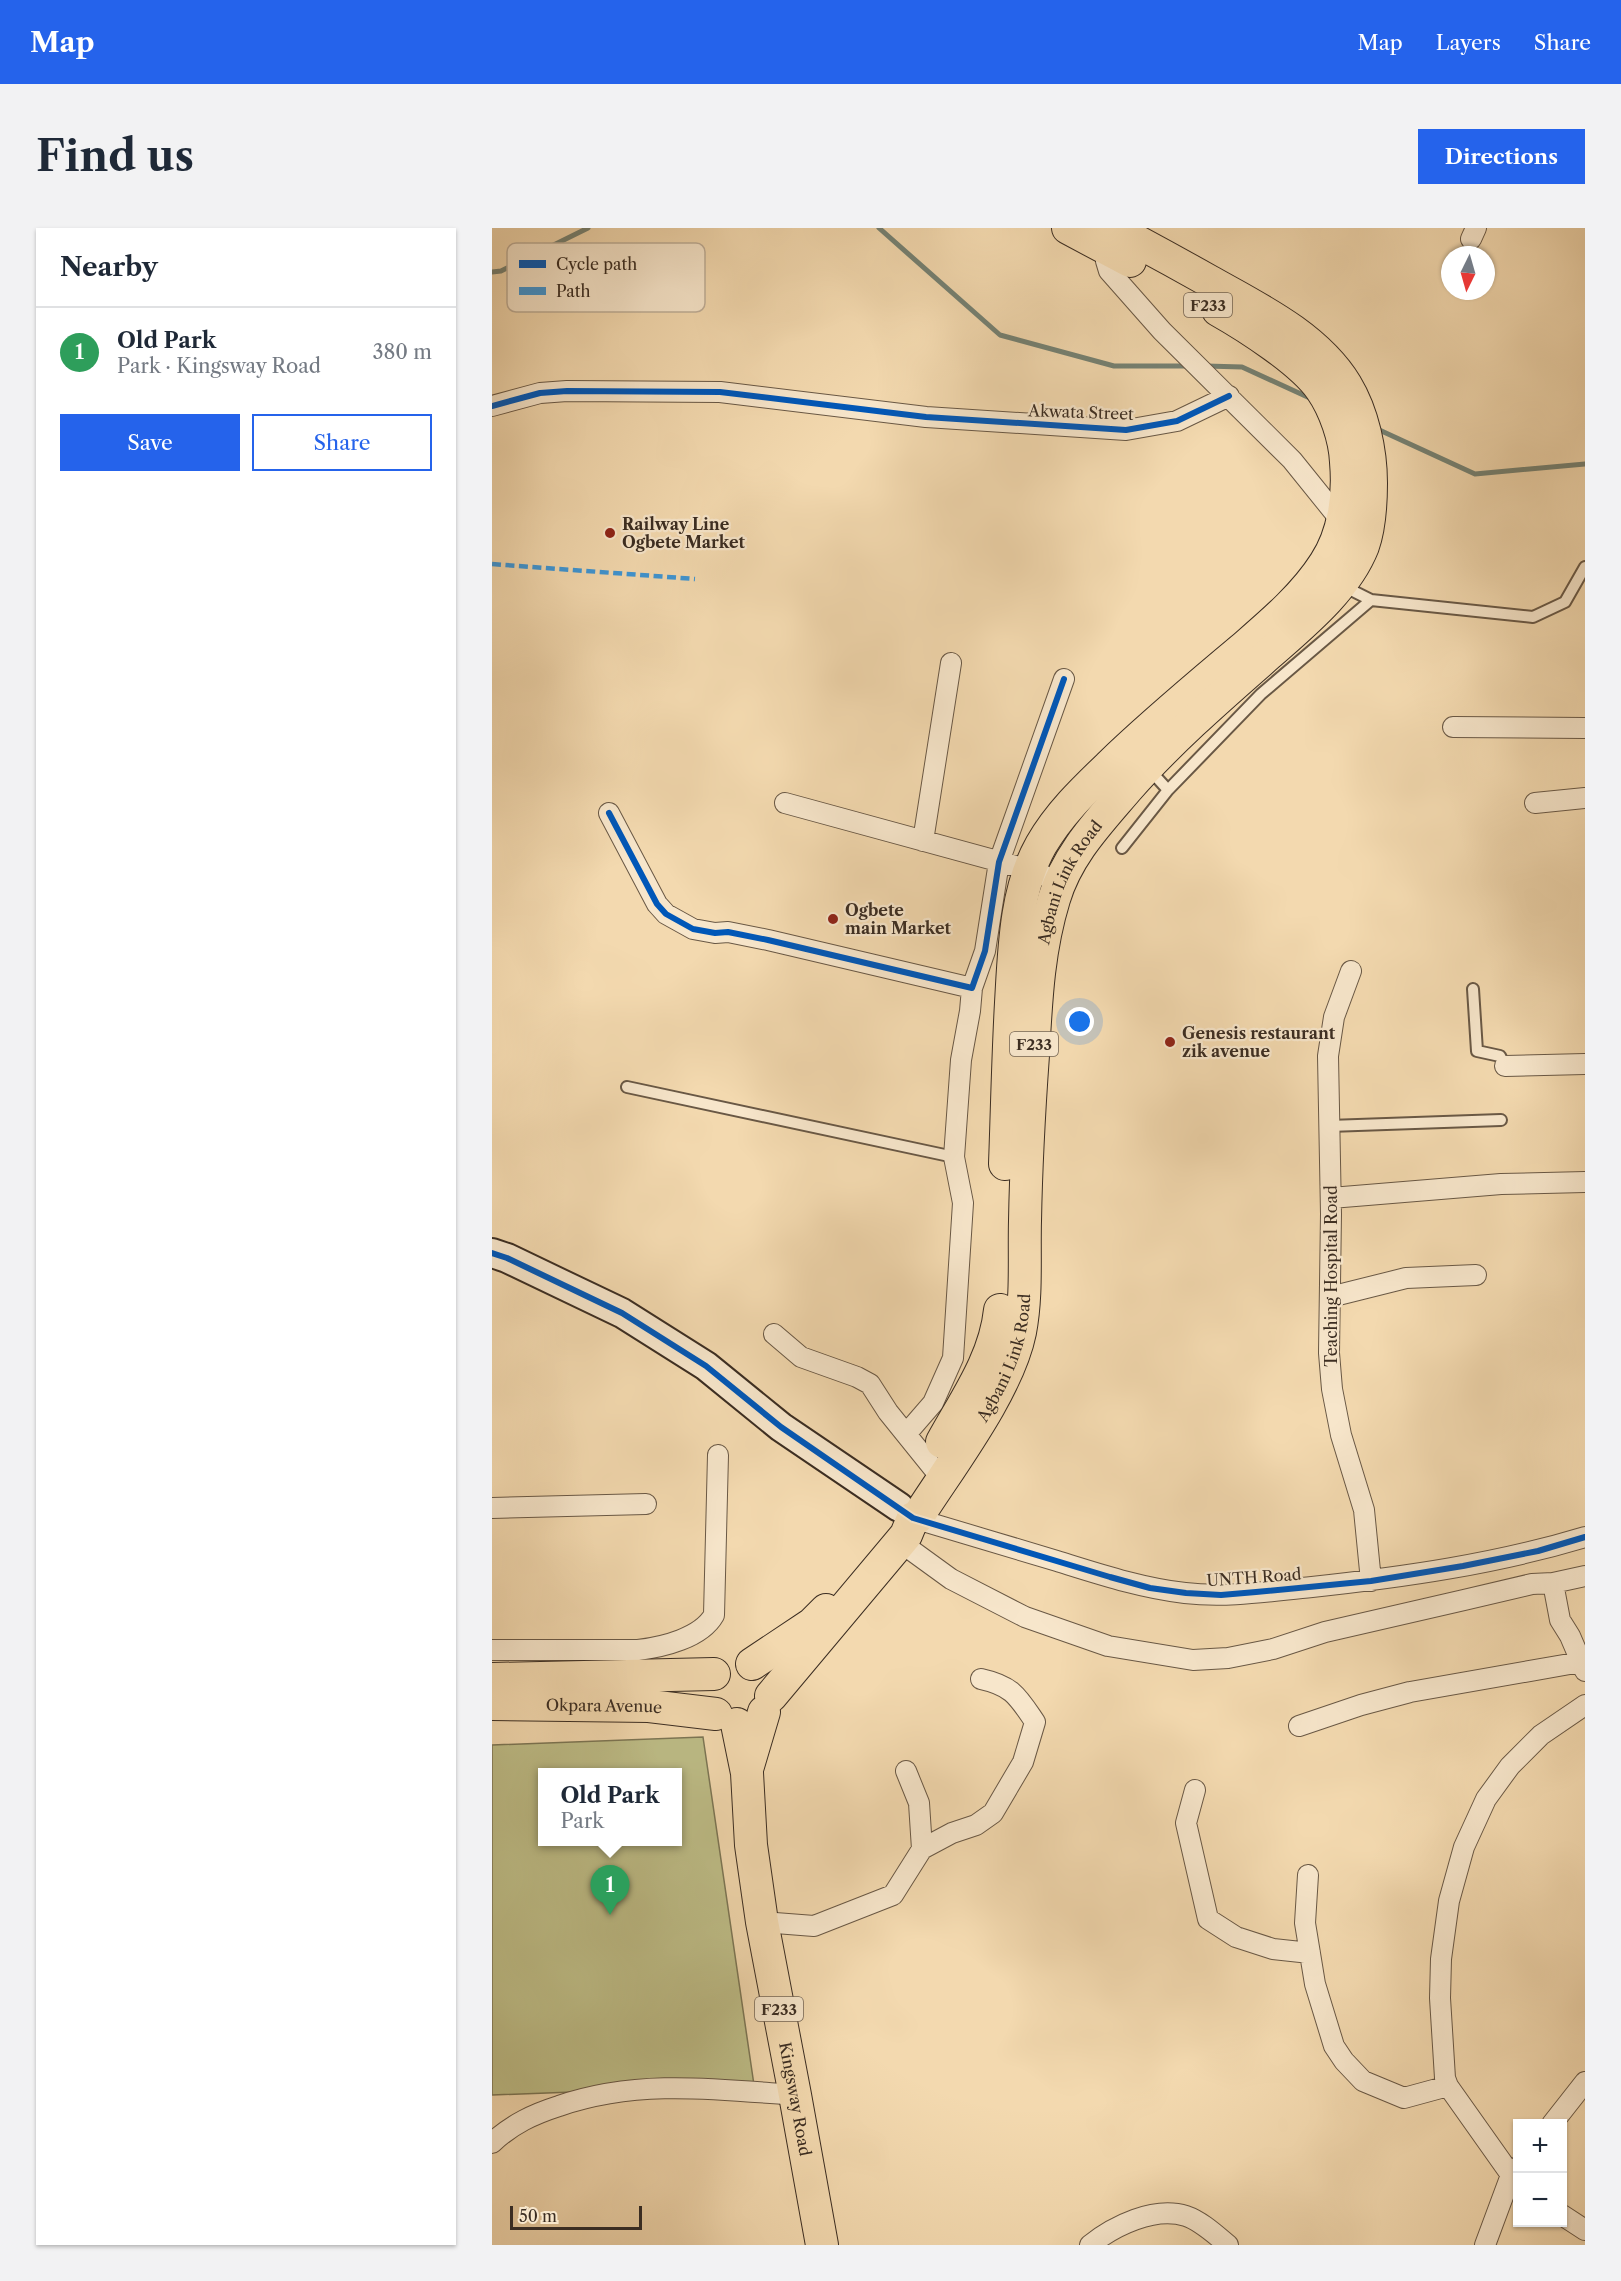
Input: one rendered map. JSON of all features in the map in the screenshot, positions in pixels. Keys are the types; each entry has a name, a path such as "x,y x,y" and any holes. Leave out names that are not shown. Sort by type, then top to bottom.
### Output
{"main road":[{"name":"Agbani Link Road","path":"937,1471 987,1359 998,1326 1014,946 1030,870 1045,839 1070,803 1143,733 1271,624 1301,594 1326,562 1342,522 1347,494 1347,385 1327,360 1290,328 1229,292 1113,236 1068,228"},
{"name":"Agbani Link Road","path":"747,1711 904,1522 913,1493 937,1471 990,1402 1010,1364 1020,1331 1023,1298 1026,1152 1039,966 1044,930 1060,882 1084,838 1146,766 1176,736 1252,685 1339,584 1363,546 1370,516 1371,472 1347,418"},
{"name":"Agbani Link Road","path":"752,1664 812,1624 834,1603 885,1538 904,1522"},
{"name":"F233","path":"742,1661 752,1664 767,1677 771,1686 747,1711 708,1694 709,1684 714,1674 722,1667 731,1662 742,1661"},
{"name":"Okpara Avenue","path":"494,1678 663,1677 714,1674"},
{"name":"Okpara Avenue","path":"494,1678 649,1706 747,1711"},
{"name":"Kingsway Road","path":"747,1711 747,1773 751,1845 762,1922 822,2245"}],"street":[{"path":"1113,236 1106,261 1109,271 1162,331 1292,460 1342,522"},
{"name":"Akwata Street","path":"492,406 540,393 567,391 720,392 926,417 1126,430 1177,420 1229,396"},
{"path":"923,841 951,663"},
{"path":"907,1433 933,1403 953,1358 963,1203 954,1157 961,1060 972,988 985,951 999,862 1064,680"},
{"path":"1453,727 1585,728"},
{"path":"1535,803 1585,798"},
{"path":"785,803 1030,870 1060,882"},
{"path":"609,813 657,904 666,914 693,929 715,933 728,932 768,940 972,988"},
{"name":"Teaching Hospital Road","path":"1350,971 1334,1017 1328,1056 1331,1198 1329,1353 1332,1389 1341,1435 1364,1510 1371,1581"},
{"path":"1505,1066 1585,1064"},
{"path":"1331,1198 1501,1184 1585,1182"},
{"path":"492,1253 622,1313 706,1366 904,1522 951,1579 1025,1617 1108,1646 1193,1660 1228,1658 1273,1648 1325,1632 1532,1584 1553,1583 1585,1576"},
{"path":"1330,1298 1406,1278 1476,1275"},
{"path":"774,1334 801,1357 870,1384 888,1412 937,1471"},
{"path":"494,1678 659,1647 687,1637 710,1623 714,1615 718,1455"},
{"path":"492,1508 645,1504"},
{"name":"UNTH Road","path":"904,1522 1150,1588 1221,1595 1371,1581 1538,1551 1585,1537"},
{"path":"1299,1726 1361,1705 1410,1692 1583,1666 1560,1620 1553,1583"},
{"path":"762,1922 814,1926 893,1895 922,1849 952,1833 976,1825 993,1813 1023,1762 1035,1722 1013,1691 981,1678"},
{"path":"1514,2173 1448,2086 1441,2024 1441,1959 1449,1901 1464,1847 1486,1799 1510,1766 1541,1735 1585,1705"},
{"path":"906,1771 920,1803 922,1849"},
{"path":"1195,1790 1186,1823 1208,1919 1236,1937 1273,1948 1310,1953"},
{"path":"1308,1875 1305,1923 1315,1983 1334,2046 1344,2061 1363,2081 1404,2098 1448,2086"},
{"path":"1556,2119 1585,2082"},
{"path":"492,2143 507,2129 528,2117 586,2097 624,2090 694,2088 795,2095"},
{"path":"1485,2245 1513,2179"},
{"path":"1090,2245 1127,2223 1158,2213 1185,2216 1210,2230 1228,2245"},
{"path":"1567,2218 1585,2230"}],"lane":[{"path":"1339,584 1371,600 1533,617 1565,602 1585,567"},
{"path":"1122,848 1252,685 1371,600"},
{"path":"1146,766 1168,790"},
{"path":"1473,989 1477,1051 1500,1056 1505,1066"},
{"path":"627,1087 954,1157"},
{"path":"1329,1126 1501,1120"}],"green space":[{"path":"703,1737 754,2085 492,2095 492,1745"}],"waterway":[{"path":"558,243 588,228"},
{"path":"879,228 1000,335 1114,366 1190,366"},
{"path":"492,272 507,268"},
{"path":"1206,366 1242,367 1312,399"},
{"path":"1375,428 1475,474 1585,464"}],"marked path":[{"path":"492,564 695,579"}],"cycle path":[{"path":"492,406 540,393 567,391 720,392 926,417 1126,430 1177,421 1229,396"},
{"path":"609,813 657,904 666,914 693,929 715,933 728,932 768,940 972,988 985,951 999,862 1064,679"},
{"path":"492,1253 622,1313 706,1366 781,1427 913,1518 1150,1588 1221,1595 1371,1581 1538,1551 1585,1537"}],"place":[{"name":"Railway Line Ogbete Market","path":"610,533"},
{"name":"Ogbete main Market","path":"833,919"},
{"name":"Genesis restaurant zik avenue","path":"1170,1042"},
{"name":"Old Park","path":"610,1915"}]}
